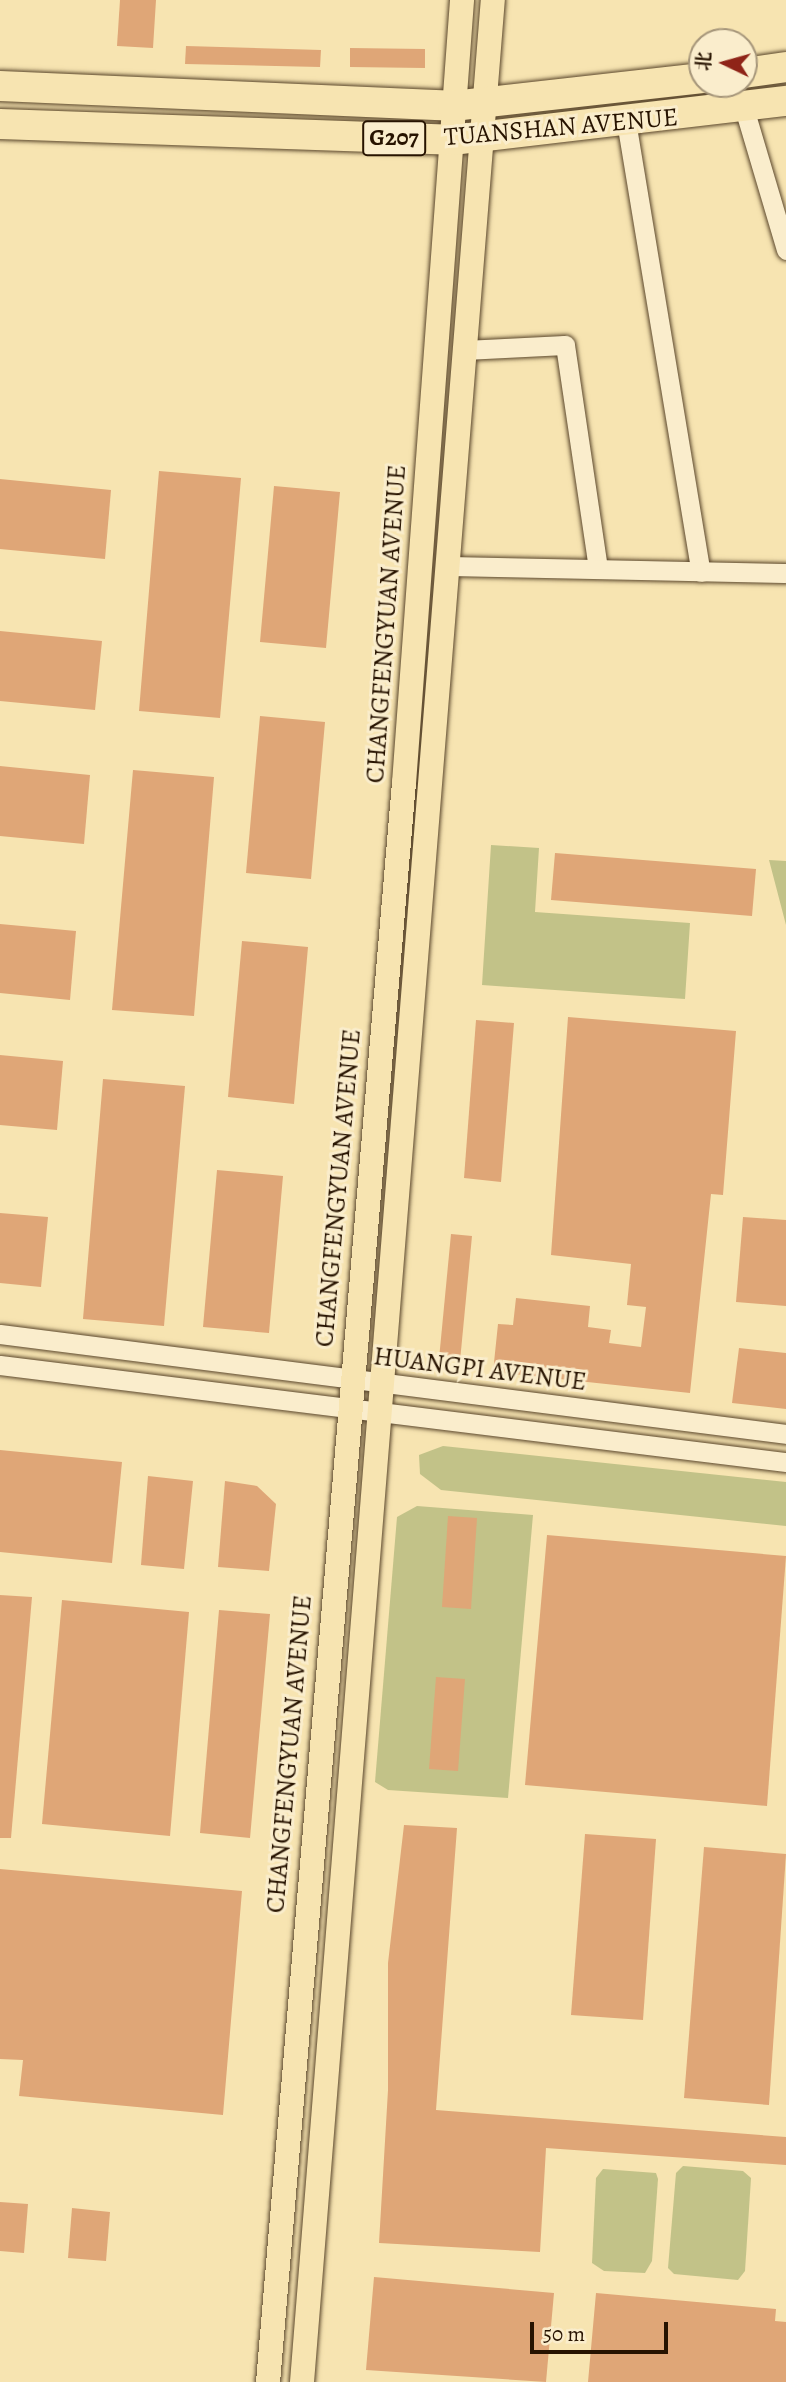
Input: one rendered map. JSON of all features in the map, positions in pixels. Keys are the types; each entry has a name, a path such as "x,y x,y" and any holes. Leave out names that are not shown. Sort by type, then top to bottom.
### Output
{"highway":[{"path":"758,71 786,67"},
{"name":"TUANSHAN AVENUE","path":"0,86 453,106 688,80"},
{"name":"TUANSHAN AVENUE","path":"0,124 452,140 786,102"}],"main road":[{"name":"CHANGFENGYUAN AVENUE","path":"268,2382 347,1408 404,783 462,0"},
{"name":"CHANGFENGYUAN AVENUE","path":"302,2382 493,0"}],"street":[{"path":"744,108 786,250"},
{"path":"626,121 701,572"},
{"path":"464,351 565,345 598,569"},
{"path":"447,566 786,573"},
{"name":"HUANGPI AVENUE","path":"0,1334 786,1434"},
{"name":"HUANGPI AVENUE","path":"0,1365 786,1462"}],"green space":[{"path":"491,845 539,848 535,912 690,923 685,999 482,985"},
{"path":"769,860 786,861 786,925"},
{"path":"443,1446 786,1482 786,1526 441,1490 420,1474 419,1455"},
{"path":"417,1506 533,1515 508,1798 388,1790 375,1782 397,1517"},
{"path":"683,2166 743,2171 751,2178 745,2271 738,2280 674,2274 668,2268 676,2173"},
{"path":"603,2169 656,2173 658,2179 652,2261 645,2273 604,2271 592,2263 596,2178"}],"building":[{"path":"120,0 156,0 153,48 117,46"},
{"path":"186,46 321,50 320,67 185,64"},
{"path":"350,48 425,49 425,68 350,67"},
{"path":"159,471 241,478 220,718 139,711"},
{"path":"0,479 111,490 105,559 0,549"},
{"path":"274,486 340,492 326,648 260,642"},
{"path":"0,631 102,641 95,710 0,701"},
{"path":"260,716 325,722 311,879 246,873"},
{"path":"0,766 90,775 84,844 0,836"},
{"path":"133,770 214,777 194,1016 112,1010"},
{"path":"555,853 756,869 752,916 551,900"},
{"path":"0,924 76,931 70,1000 0,993"},
{"path":"242,941 308,947 294,1104 228,1097"},
{"path":"568,1017 736,1031 723,1195 711,1194 690,1393 493,1372 498,1324 513,1325 516,1298 590,1306 588,1327 611,1330 609,1343 641,1347 646,1307 627,1305 631,1264 551,1255"},
{"path":"476,1020 514,1023 501,1182 464,1178"},
{"path":"0,1055 63,1061 57,1130 0,1125"},
{"path":"103,1079 185,1086 164,1326 83,1319"},
{"path":"217,1170 283,1176 269,1333 203,1327"},
{"path":"0,1213 48,1217 41,1287 0,1283"},
{"path":"743,1217 786,1220 786,1306 736,1302"},
{"path":"451,1234 472,1236 460,1361 439,1359"},
{"path":"739,1348 786,1353 786,1409 732,1403"},
{"path":"0,1450 122,1462 112,1563 0,1552"},
{"path":"148,1476 193,1481 184,1569 141,1565"},
{"path":"225,1481 257,1486 276,1504 269,1571 218,1567"},
{"path":"448,1516 477,1518 471,1609 442,1607"},
{"path":"547,1535 786,1556 767,1806 525,1785"},
{"path":"0,1595 32,1597 11,1838 0,1838"},
{"path":"62,1600 189,1612 170,1836 42,1824"},
{"path":"219,1610 270,1614 250,1838 200,1833"},
{"path":"436,1677 465,1679 458,1771 429,1769"},
{"path":"404,1825 457,1828 436,2110 786,2137 786,2165 546,2148 540,2252 379,2243 388,2090 388,1963"},
{"path":"585,1834 656,1839 643,2020 571,2015"},
{"path":"704,1847 786,1854 769,2105 684,2098"},
{"path":"0,1869 242,1891 223,2115 19,2096 23,2060 0,2059"},
{"path":"0,2202 28,2204 24,2253 0,2251"},
{"path":"72,2208 110,2212 106,2261 68,2258"},
{"path":"374,2277 554,2293 546,2382 366,2370"},
{"path":"596,2293 776,2309 775,2321 786,2322 786,2382 588,2382"}]}
